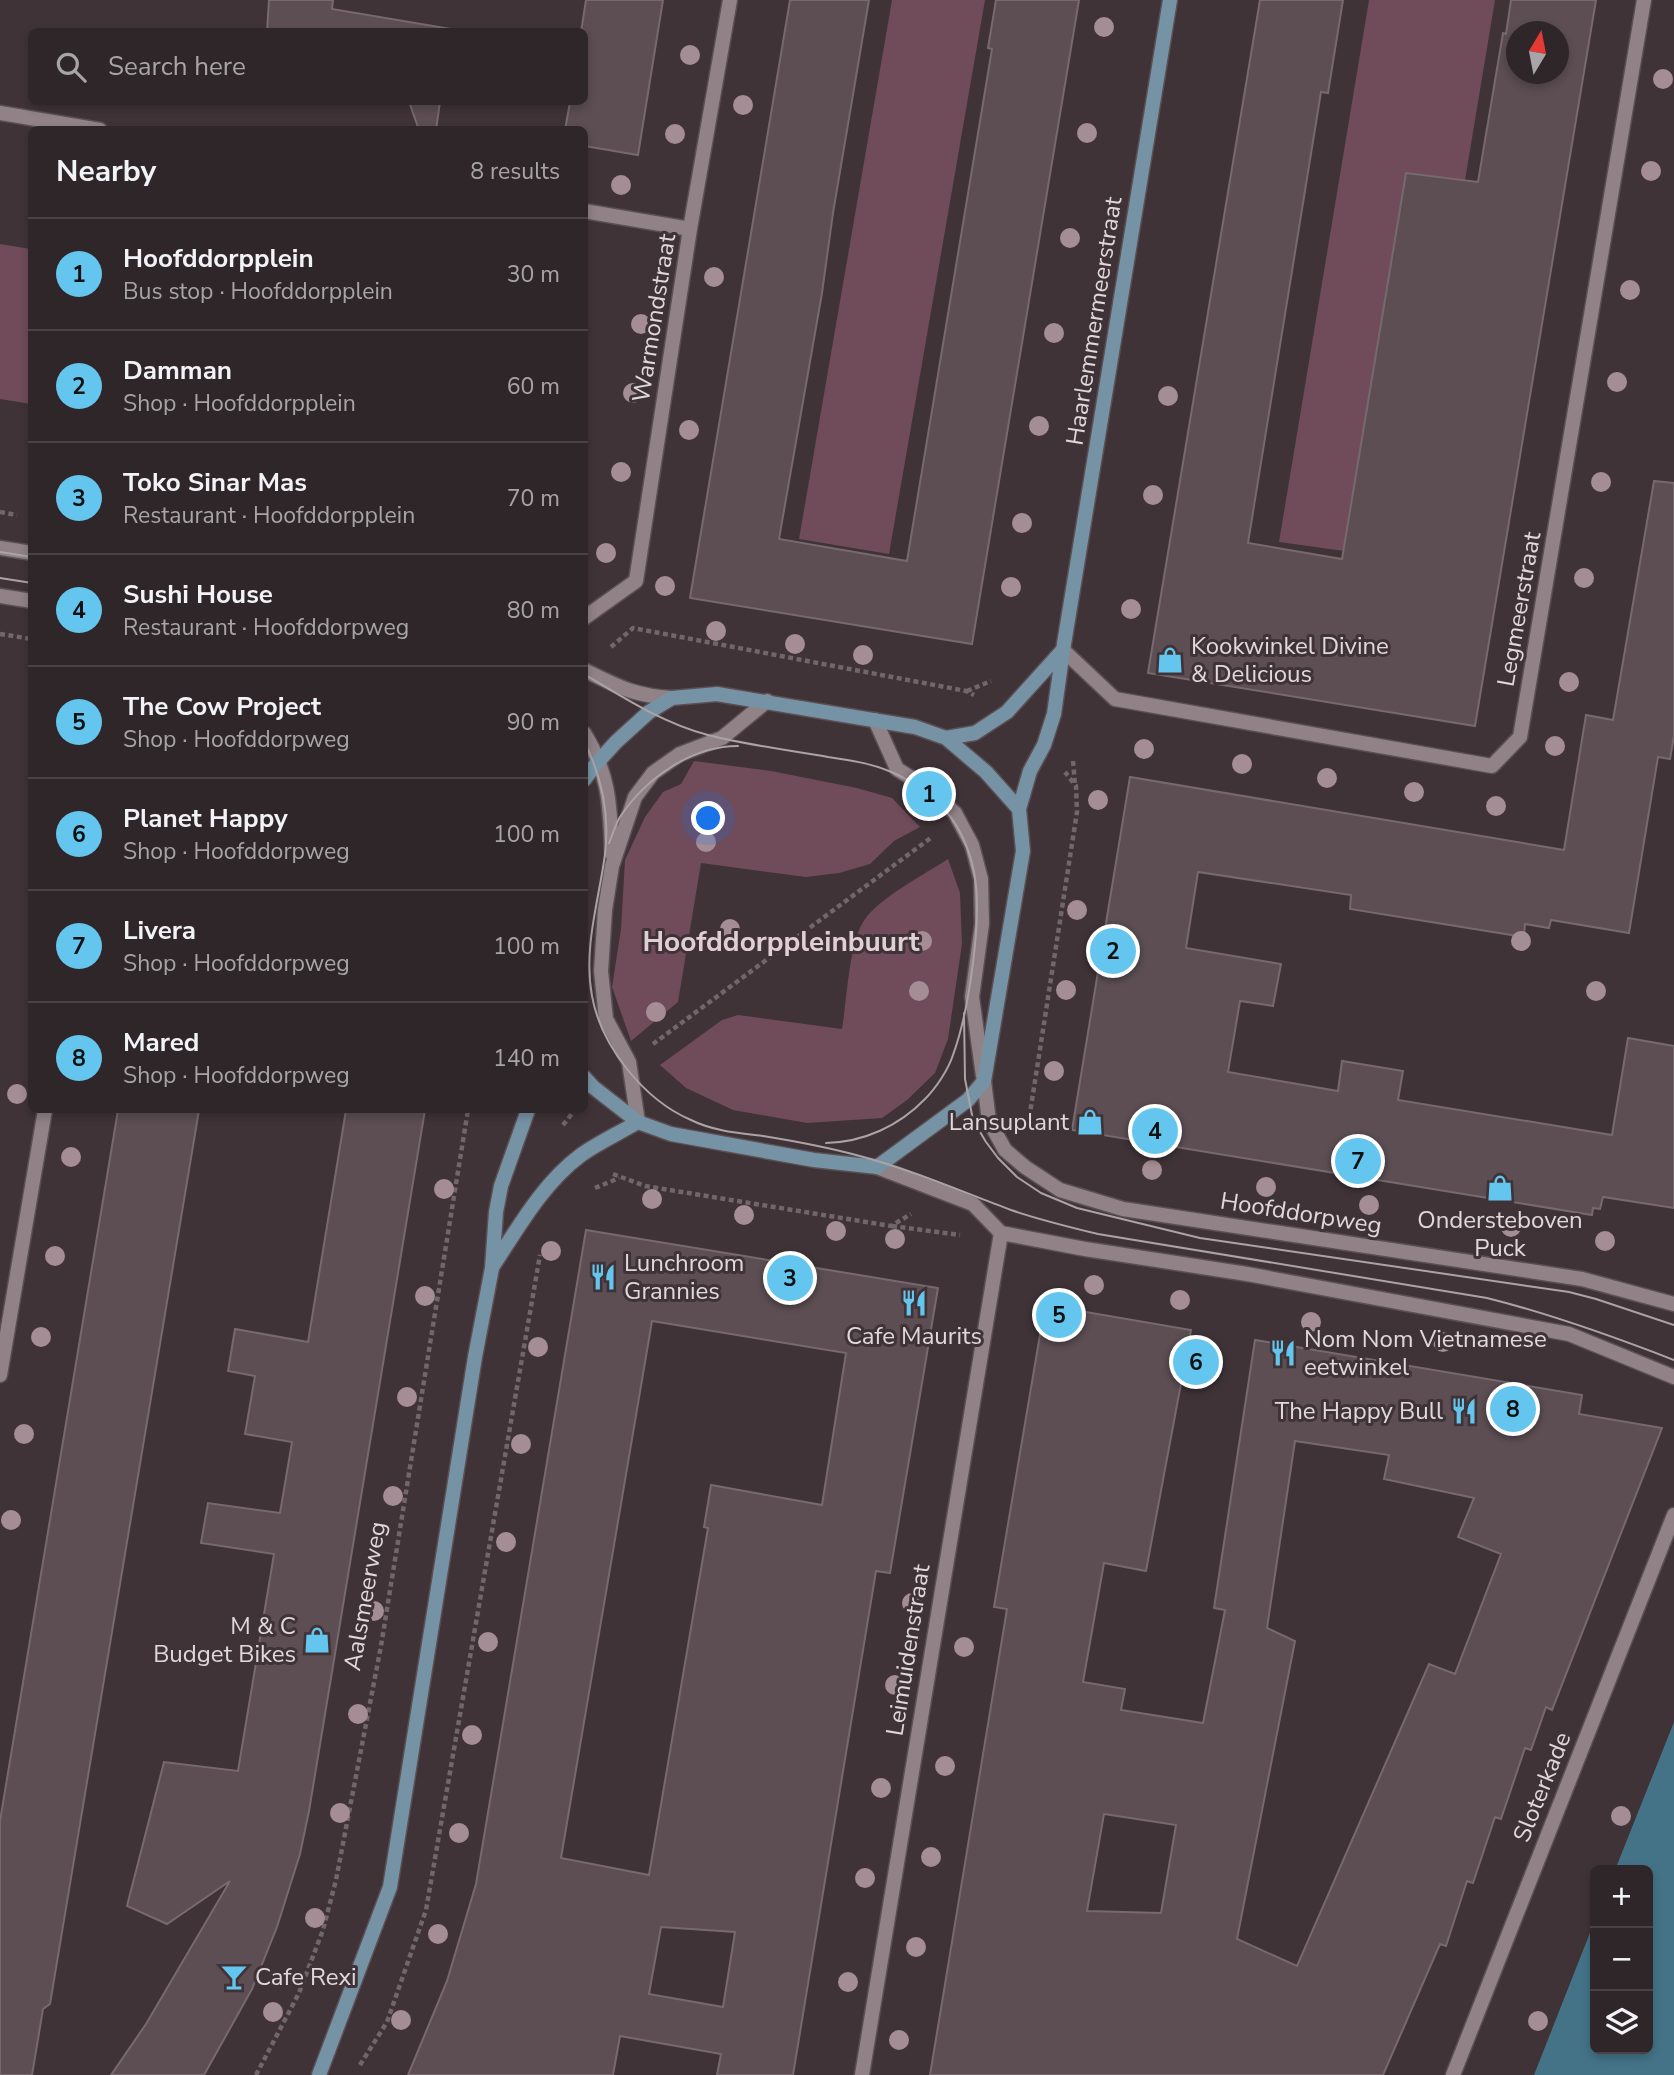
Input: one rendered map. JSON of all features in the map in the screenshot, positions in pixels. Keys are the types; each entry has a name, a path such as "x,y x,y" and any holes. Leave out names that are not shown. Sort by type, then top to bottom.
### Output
{"main road":[{"name":"Haarlemmermeerstraat","path":"1019,809 1030,771 1044,745 1054,714 1170,0"},
{"path":"946,738 975,733 1007,712 1063,650"},
{"path":"588,775 599,760 649,712 672,698 717,694 767,701 915,727 946,738 986,772 1019,809 1023,851 984,1081 968,1100 877,1167 814,1160 671,1134 638,1122 588,1081"},
{"path":"319,2075 390,1887 492,1268 496,1212 501,1186 527,1113"},
{"path":"492,1268 533,1206 560,1173 581,1155 638,1122"}],"street":[{"name":"Warmondstraat","path":"588,615 636,581 690,229 730,0"},
{"name":"Legmeerstraat","path":"1063,650 1115,699 1492,766 1520,737 1644,0"},
{"path":"0,113 76,126"},
{"path":"588,212 690,229"},
{"path":"0,548 28,552"},
{"path":"0,596 28,600"},
{"path":"588,672 631,693 672,698"},
{"path":"638,1122 629,1062 606,1019 601,971 605,910 612,866 635,797 653,773 680,754 722,738 767,701"},
{"name":"Hoofddorpweg","path":"875,720 897,769 932,791 953,811 972,845 981,879 982,924 972,997 989,1121 1004,1150 1025,1167 1060,1190 1123,1209 1582,1279 1674,1304"},
{"path":"588,740 599,760 610,799 612,866"},
{"path":"0,1375 44,1113"},
{"path":"877,1167 973,1204 1001,1233 1247,1274 1569,1334 1674,1377"},
{"name":"Leimuidenstraat","path":"862,2075 1001,1233"},
{"name":"Sloterkade","path":"1453,2075 1674,1515"}],"path":[{"path":"0,634 28,638"},
{"path":"629,1062 929,841 953,811"},
{"name":"Aalsmeerweg","path":"256,2075 299,1993 323,1930 336,1880 381,1646 468,1113"},
{"path":"558,1133 573,1113"},
{"path":"592,1189 620,1177"},
{"path":"891,1226 954,1236 1001,1233"},
{"path":"354,2075 387,2022 426,1910 541,1252"}],"shaded area":[{"path":"892,0 985,0 889,554 799,539"},
{"path":"1369,0 1495,0 1402,559 1279,542"},
{"path":"0,244 28,249 28,404 0,399"},
{"path":"694,761 771,771 857,788 892,798 920,827 894,841 870,864 839,873 806,877 701,863 678,1002 631,1041 612,987 621,929 625,860 645,817 663,792 681,784"},
{"path":"948,859 960,893 962,944 948,1039 935,1073 907,1100 882,1118 807,1123 733,1110 686,1088 660,1065 722,1020 738,1015 842,1029 855,941 865,919 892,894"}],"water":[{"path":"1674,1722 1674,2075 1534,2075 1590,1933 1590,2054 1653,2054 1653,1865 1617,1865"}],"building":[{"path":"269,0 333,0 332,9 445,28 267,28"},
{"path":"586,0 663,0 638,155 588,147 588,126 566,126 569,105 588,105 588,28 582,28"},
{"path":"790,0 869,0 779,539 907,561 992,49 988,48 996,0 1079,0 972,644 690,598"},
{"path":"1260,0 1343,0 1328,93 1321,92 1248,543 1342,559 1406,173 1478,182 1503,33 1506,34 1506,84 1569,84 1569,21 1508,21 1511,0 1596,0 1475,726 1148,673"},
{"path":"410,105 440,105 437,126 418,126"},
{"path":"1654,481 1674,483 1674,736 1670,759 1658,757 1629,933 1551,920 1549,928 1525,924 1524,937 1350,909 1351,895 1198,872 1186,948 1281,964 1273,1006 1240,1001 1228,1072 1338,1091 1342,1061 1403,1071 1398,1100 1612,1135 1628,1038 1674,1046 1674,1208 1603,1197 1600,1209 1593,1208 1592,1215 1072,1130 1130,777 1564,850 1586,715 1613,720"},
{"path":"118,1113 198,1113 50,2004 43,2009 32,2075 0,2075 0,1821"},
{"path":"346,1113 425,1113 309,1811 300,1854 277,1927 252,1989 204,2075 111,2075 146,2024 230,1881 167,1924 127,1906 164,1762 238,1771 274,1554 201,1543 208,1503 280,1513 292,1442 245,1434 255,1376 228,1371 235,1329 308,1342"},
{"path":"586,1230 938,1288 890,1573 876,1571 793,2075 717,2075 721,2054 620,2036 613,2075 408,2075 447,1981 476,1884","holes":["652,1321 846,1353 822,1505 711,1485 704,1527 708,1528 649,1875 561,1858","661,1927 735,1932 723,2007 649,1994"]},
{"path":"1045,1305 1191,1330 1146,1571 1104,1563 1083,1682 1125,1689 1121,1710 1203,1723 1225,1610 1214,1608 1255,1340 1582,1395 1579,1414 1662,1428 1552,1710 1546,1707 1531,1750 1525,1748 1501,1819 1495,1817 1473,1883 1467,1881 1446,1946 1440,1944 1383,2075 930,2075 1007,1609 994,1607","holes":["1295,1441 1389,1455 1384,1479 1474,1498 1458,1537 1501,1554 1455,1674 1429,1664 1297,1966 1237,1939 1295,1641 1267,1628","1104,1814 1176,1825 1161,1913 1087,1911"]}],"tram line":[{"path":"0,552 28,556"},
{"path":"0,578 28,582"},
{"path":"588,676 644,709 691,730 738,742 859,762 894,773 935,800 958,828 968,849 974,872 977,913 969,990 951,1061 925,1099 892,1125 854,1140 826,1143"},
{"path":"609,843 615,826 630,803 656,778 687,758 720,747 738,746"},
{"path":"588,750 600,782 606,824 605,854 589,960 592,996 605,1034 627,1069 641,1085 674,1111 699,1124 717,1129 810,1144 876,1161 1011,1210 1076,1229 1487,1298 1581,1326 1674,1360"},
{"path":"964,1013 965,1079 973,1120 998,1158 1017,1177 1041,1193 1077,1208 1200,1238 1569,1292 1674,1325"}],"place":[{"name":"Kookwinkel Divine & Delicious","path":"1170,660"},
{"name":"Hoofddorpplein","path":"929,794"},
{"name":"Damman","path":"1113,951"},
{"name":"Lansuplant","path":"1090,1122"},
{"name":"Sushi House","path":"1155,1131"},
{"name":"Livera","path":"1358,1161"},
{"name":"Ondersteboven Puck","path":"1500,1188"},
{"name":"Lunchroom Grannies","path":"603,1277"},
{"name":"Toko Sinar Mas","path":"790,1278"},
{"name":"Cafe Maurits","path":"914,1303"},
{"name":"The Cow Project","path":"1059,1315"},
{"name":"Nom Nom Vietnamese eetwinkel","path":"1283,1353"},
{"name":"Planet Happy","path":"1196,1362"},
{"name":"Mared","path":"1513,1409"},
{"name":"The Happy Bull","path":"1464,1411"},
{"name":"M & C Budget Bikes","path":"317,1640"},
{"name":"Cafe Rexi","path":"234,1977"}],"district":[{"name":"Hoofddorppleinbuurt","path":"781,941"}]}
